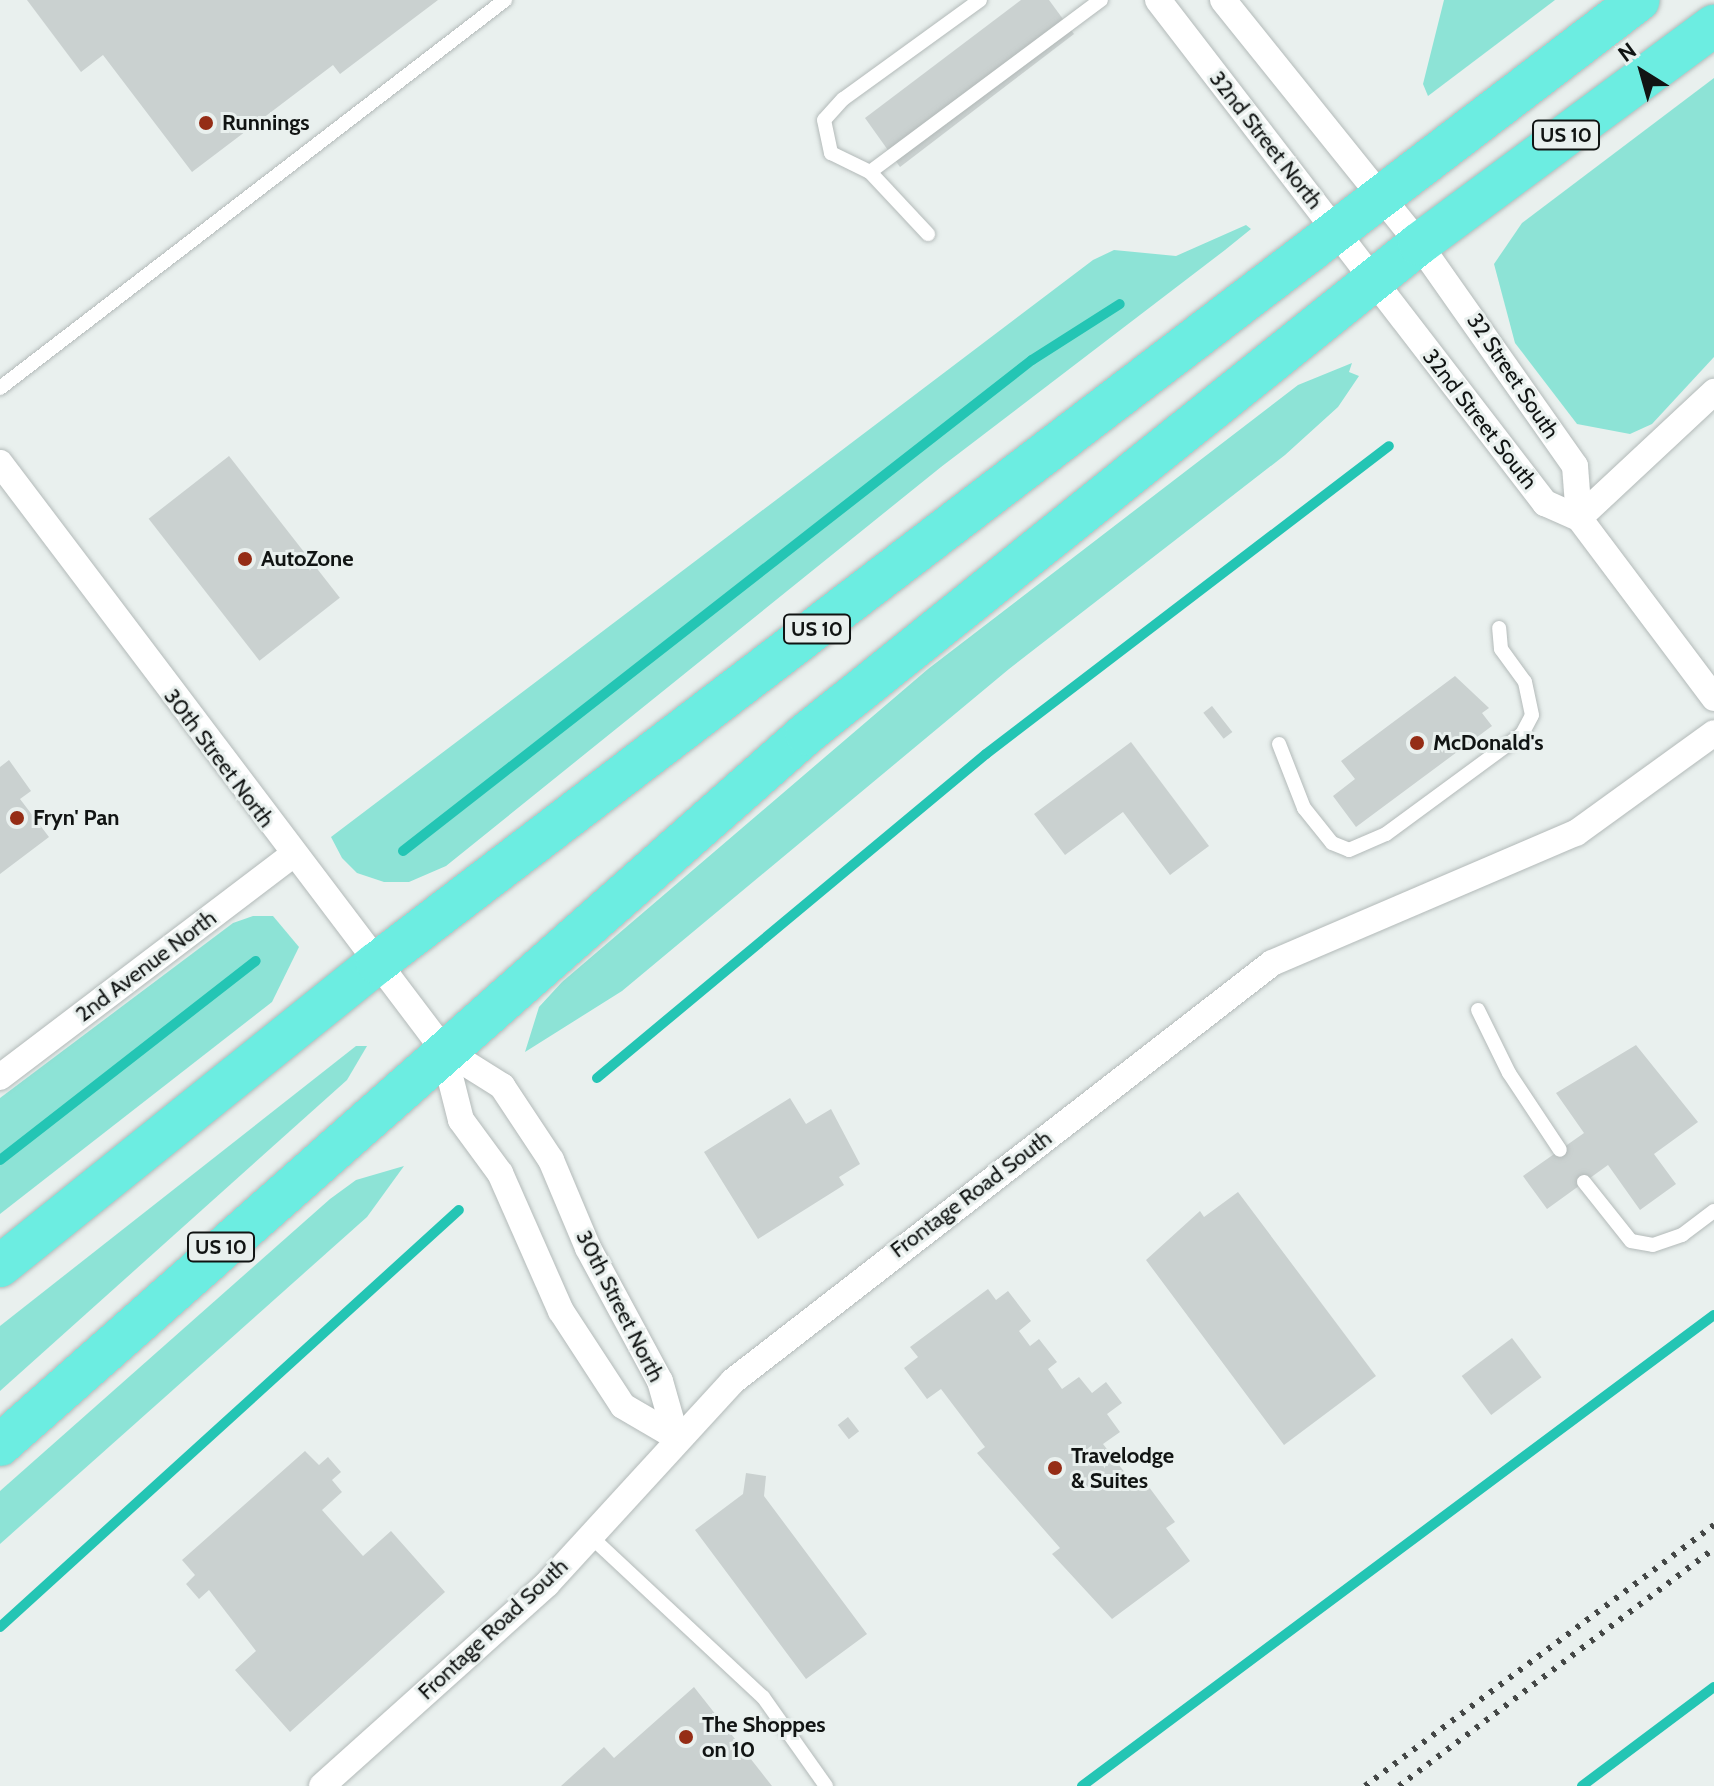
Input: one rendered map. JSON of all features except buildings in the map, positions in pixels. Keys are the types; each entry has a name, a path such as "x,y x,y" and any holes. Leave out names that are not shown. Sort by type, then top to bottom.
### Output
{"main road":[{"name":"US 10","path":"0,1266 377,963 1383,199 1639,0"},
{"name":"US 10","path":"0,1445 443,1049 806,734 1419,244 1714,26"}],"street":[{"name":"32nd Street North","path":"1158,0 1373,281"},
{"path":"1223,0 1419,244"},
{"name":"32 Street South","path":"1419,244 1575,466 1579,518"},
{"name":"32nd Street South","path":"1373,281 1545,503 1579,518 1714,698"},
{"path":"1579,518 1714,392"},
{"name":"30th Street North","path":"0,463 293,855 443,1049 502,1086 551,1160 588,1248 660,1381 676,1437"},
{"name":"Frontage Road South","path":"322,1786 547,1584 676,1437 791,1332 1272,963 1576,833 1714,733"},
{"name":"2nd Avenue North","path":"0,1077 293,855"},
{"name":"30th Street North","path":"443,1049 461,1120 500,1173 561,1311 623,1406 676,1437"}],"lane":[{"path":"0,388 505,0"},
{"path":"928,234 870,172 831,153 824,120 843,99 980,0"},
{"path":"870,172 1101,0"},
{"path":"1279,744 1304,808 1332,843 1349,850 1386,834 1522,734 1532,715 1525,682 1501,649 1499,628"},
{"path":"1478,1010 1560,1150"},
{"path":"1584,1182 1631,1241 1653,1245 1682,1235 1714,1211"},
{"path":"589,1535 763,1697 826,1786"}],"green space":[{"path":"1444,0 1555,0 1428,96 1423,84"},
{"path":"1714,78 1714,357 1652,424 1630,434 1577,424 1515,343 1494,264 1522,223"},
{"path":"1246,225 1251,229 941,467 446,866 409,882 384,882 357,873 342,858 331,837 1093,260 1114,250 1176,256"},
{"path":"1352,363 1349,372 1359,376 1338,407 1285,455 1009,669 622,991 525,1052 539,1007 562,982 928,669 1298,385"},
{"path":"253,916 273,916 299,947 272,1002 0,1214 0,1098 233,923"},
{"path":"356,1046 367,1046 347,1080 0,1391 0,1326"},
{"path":"404,1166 367,1217 0,1544 0,1491 330,1199 356,1180"}],"waterway":[{"path":"403,851 1032,360 1120,304"},
{"path":"597,1078 986,754 1389,446"},
{"path":"0,1160 256,961"},
{"path":"0,1627 459,1210"},
{"path":"1082,1786 1714,1315"},
{"path":"1582,1786 1714,1687"}],"railway":[{"path":"1365,1786 1714,1525"},
{"path":"1399,1786 1714,1549"}],"place":[{"name":"Runnings","path":"206,123"},
{"name":"AutoZone","path":"245,559"},
{"name":"McDonald's","path":"1417,743"},
{"name":"Fryn' Pan","path":"17,818"},
{"name":"Travelodge & Suites","path":"1055,1468"},
{"name":"The Shoppes on 10","path":"686,1737"}]}
